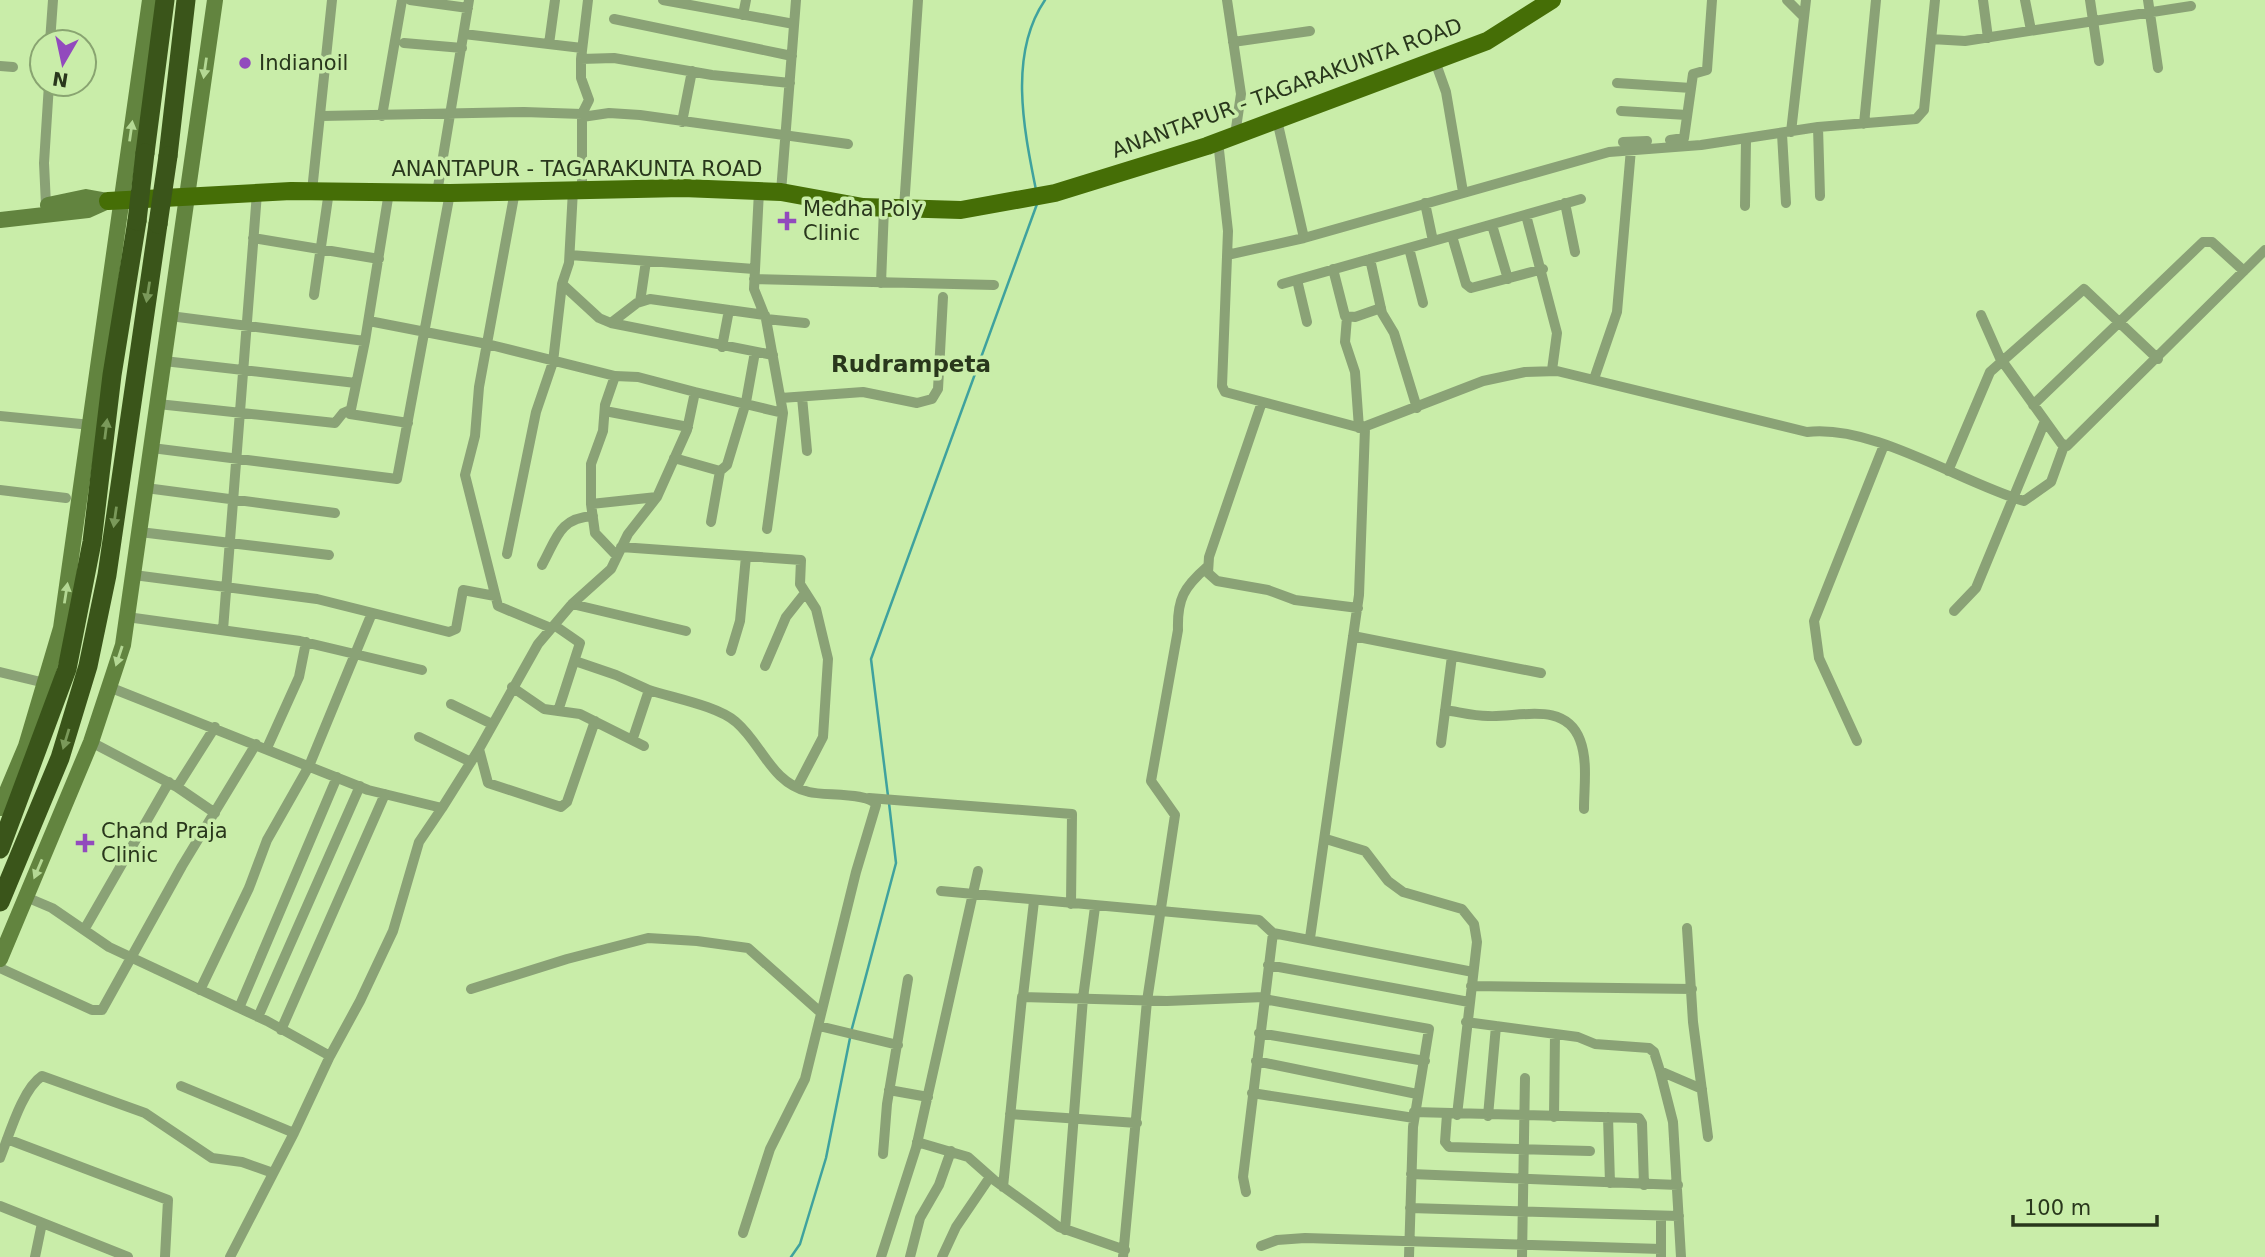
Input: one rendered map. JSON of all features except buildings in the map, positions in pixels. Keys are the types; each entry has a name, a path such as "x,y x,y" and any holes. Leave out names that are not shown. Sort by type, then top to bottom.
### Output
{"highway":[{"path":"0,849 67,668 92,542 112,375 137,221 165,0"},
{"path":"0,902 60,758 89,666 107,575 159,225 186,0"}],"main road":[{"name":"ANANTAPUR - TAGARAKUNTA ROAD","path":"115,200 321,191 759,191 884,208 961,210 1055,192 1227,138 1487,41 1536,5 1552,0"}],"street":[{"path":"50,28 51,0"},
{"path":"0,808 26,746 61,628 91,425 115,200 149,0"},
{"path":"0,959 91,742 122,645 215,0"},
{"path":"314,295 322,249 322,116 332,0"},
{"path":"382,116 402,0"},
{"path":"152,448 397,479 444,193 449,114 468,4 410,0"},
{"path":"550,44 555,0"},
{"path":"507,554 536,412 553,360 562,284 570,255 578,190 582,115 589,100 581,78 581,53 588,0"},
{"path":"663,0 794,24"},
{"path":"743,16 746,0"},
{"path":"781,192 796,0"},
{"path":"904,208 918,0"},
{"path":"1228,0 1241,94 1227,138 1228,231 1223,390 1362,428 1483,381 1525,372 1552,370 1802,431 1828,429 1884,445 2027,501 2051,482 2064,446"},
{"path":"1227,255 1304,238 1627,146 1682,140 1693,73 1707,70 1712,0"},
{"path":"1787,0 1804,17"},
{"path":"1786,203 1786,133 1806,0"},
{"path":"1864,124 1875,0"},
{"path":"1627,146 1746,140 1818,127 1921,116 1935,0"},
{"path":"1983,0 1988,38"},
{"path":"2025,0 2031,30"},
{"path":"2090,0 2099,61"},
{"path":"1931,39 1959,41 1988,38 2148,6 2191,6"},
{"path":"2148,6 2158,68"},
{"path":"614,19 792,56"},
{"path":"1233,42 1310,31"},
{"path":"464,34 550,44 581,53 692,72 790,83"},
{"path":"404,43 462,48"},
{"path":"1435,61 1446,92 1464,192"},
{"path":"0,66 13,67"},
{"path":"682,121 692,72"},
{"path":"1616,83 1691,88"},
{"path":"46,205 44,163 47,98"},
{"path":"1621,111 1688,115"},
{"path":"322,116 615,113 848,144"},
{"path":"1277,120 1304,238"},
{"path":"1818,127 1820,196"},
{"path":"1745,206 1746,140"},
{"path":"1594,379 1617,312 1627,146"},
{"path":"515,191 487,344 475,436 465,475 498,606 553,627 579,641 558,711"},
{"path":"759,191 754,292 765,317 783,413 766,529"},
{"path":"389,192 369,321 349,414 408,423"},
{"path":"223,630 257,193"},
{"path":"0,211 86,197 115,200"},
{"path":"1282,284 1581,199"},
{"path":"0,220 88,210 115,200"},
{"path":"1424,203 1433,241"},
{"path":"1565,204 1575,252"},
{"path":"881,283 884,208"},
{"path":"1526,215 1543,269 1558,338 1552,370"},
{"path":"1492,225 1508,279"},
{"path":"1452,236 1469,287 1543,269"},
{"path":"253,237 379,259"},
{"path":"2034,405 2203,242 2212,242 2244,271"},
{"path":"1409,248 1423,303"},
{"path":"2064,446 2071,445 2265,250"},
{"path":"570,255 754,274 881,283 994,285"},
{"path":"1370,259 1381,308 1394,333 1417,408"},
{"path":"640,302 646,261"},
{"path":"1310,938 1357,608 1362,428 1355,372 1345,342 1347,317 1333,270"},
{"path":"1297,280 1307,322"},
{"path":"562,284 599,318 611,323 773,355"},
{"path":"1948,471 1989,375 2084,289 2122,322 2158,359"},
{"path":"780,398 863,392 917,403 932,399 938,389 943,297"},
{"path":"611,323 640,302 655,299 805,323"},
{"path":"1347,317 1381,308"},
{"path":"722,346 730,310"},
{"path":"1981,315 2003,362 2064,446"},
{"path":"170,316 365,341"},
{"path":"369,321 487,344 615,376 638,377 783,413"},
{"path":"711,522 720,471 727,466 745,405 755,352"},
{"path":"164,361 356,383"},
{"path":"615,376 604,411 603,431 592,464 595,533 619,552 801,559 800,583 816,609 828,659 822,737 797,788"},
{"path":"230,1257 360,1001 393,930 419,842 479,749 538,644 572,604 611,569 619,552 657,497 688,427 695,392"},
{"path":"802,397 807,451"},
{"path":"917,1142 968,1157 1003,1187 1065,1230 1124,1253 1138,1123 1147,1000 1175,815 1151,781 1178,630 1177,612 1188,584 1207,567 1262,402"},
{"path":"158,404 335,423 343,413 350,410"},
{"path":"604,411 688,427"},
{"path":"0,416 91,425"},
{"path":"1954,611 1976,588 2045,421"},
{"path":"1857,741 1819,658 1814,621 1884,445"},
{"path":"674,458 720,471"},
{"path":"146,488 335,513"},
{"path":"0,491 66,498"},
{"path":"542,565 565,523 592,510 657,497"},
{"path":"140,532 328,555"},
{"path":"731,651 740,621 746,556"},
{"path":"1207,567 1212,577 1225,583 1268,590 1314,604 1357,608"},
{"path":"134,575 317,599 451,632 456,629 463,590 495,596"},
{"path":"765,666 786,617 805,593"},
{"path":"572,604 686,631"},
{"path":"200,990 249,888 268,840 309,766 372,612"},
{"path":"127,617 306,642 422,670"},
{"path":"1353,636 1541,673"},
{"path":"0,968 98,1011 104,1008 215,813 261,746 299,677 306,642"},
{"path":"1441,743 1452,656"},
{"path":"575,661 733,719 778,775 797,788 821,794 1072,814 1071,904"},
{"path":"0,672 45,683"},
{"path":"109,687 360,786 442,808"},
{"path":"512,687 544,709 595,721 633,738 643,746"},
{"path":"633,738 649,690"},
{"path":"451,704 492,724"},
{"path":"1445,710 1490,716 1534,712 1548,714 1567,723 1581,743 1584,809"},
{"path":"479,749 488,783 561,807 567,802 595,721"},
{"path":"84,930 173,784 215,727"},
{"path":"419,737 471,762"},
{"path":"91,742 173,784 215,813"},
{"path":"239,1008 337,777"},
{"path":"258,1017 360,786"},
{"path":"281,1030 385,794"},
{"path":"743,1233 770,1149 805,1079 856,872 875,812 875,803 869,798"},
{"path":"1325,839 1365,851 1388,881 1403,892 1466,912 1476,930 1469,1002 1446,1146 1590,1151"},
{"path":"881,1257 917,1142 978,871"},
{"path":"942,891 1259,920 1273,933 1310,938 1473,972"},
{"path":"26,897 52,908 131,958 258,1017 330,1056"},
{"path":"1003,1187 1020,999 1023,996 1034,901"},
{"path":"1065,1230 1083,998 1095,906"},
{"path":"1687,928 1708,1137"},
{"path":"1246,1192 1243,1177 1273,933"},
{"path":"471,989 566,959 648,938 697,941 748,948 819,1011"},
{"path":"1268,965 1469,1002"},
{"path":"883,1154 889,1090 908,979"},
{"path":"1471,986 1692,989"},
{"path":"1023,996 1147,1000 1264,998 1428,1028 1430,1033 1414,1115 1409,1257"},
{"path":"1466,1022 1578,1037 1595,1044 1649,1048 1654,1052 1673,1122 1681,1257"},
{"path":"819,1026 898,1045"},
{"path":"1489,1116 1496,1026"},
{"path":"1259,1033 1425,1060"},
{"path":"1555,1034 1555,1117"},
{"path":"1256,1061 1417,1094"},
{"path":"1660,1071 1702,1089"},
{"path":"0,1158 34,1084 45,1076 145,1113 212,1158 242,1162 273,1173"},
{"path":"1522,1251 1522,1117 1525,1078"},
{"path":"181,1086 294,1133"},
{"path":"889,1090 928,1097"},
{"path":"1252,1093 1414,1115 1637,1118 1642,1121 1644,1185"},
{"path":"1010,1114 1138,1123"},
{"path":"1608,1117 1610,1183"},
{"path":"7,1139 168,1200 165,1257"},
{"path":"910,1257 920,1218 940,1183 951,1151"},
{"path":"1411,1174 1523,1181 1678,1185"},
{"path":"942,1257 956,1227 990,1177"},
{"path":"0,1206 128,1257"},
{"path":"1410,1208 1679,1216"},
{"path":"1261,1246 1277,1240 1305,1238 1409,1242 1522,1251 1661,1253 1661,1216"},
{"path":"35,1257 42,1223"}],"waterway":[{"path":"1036,190 1024,118 1023,68 1033,21 1045,0"},
{"path":"888,796 871,659 1037,204"},
{"path":"851,1032 896,863 889,803"},
{"path":"791,1257 800,1244 826,1158 850,1038"}],"place":[{"name":"Indianoil","path":"245,63"},
{"name":"Medha Poly Clinic","path":"787,221"},
{"name":"Chand Praja Clinic","path":"85,843"}],"district":[{"name":"Rudrampeta","path":"911,364"}]}
